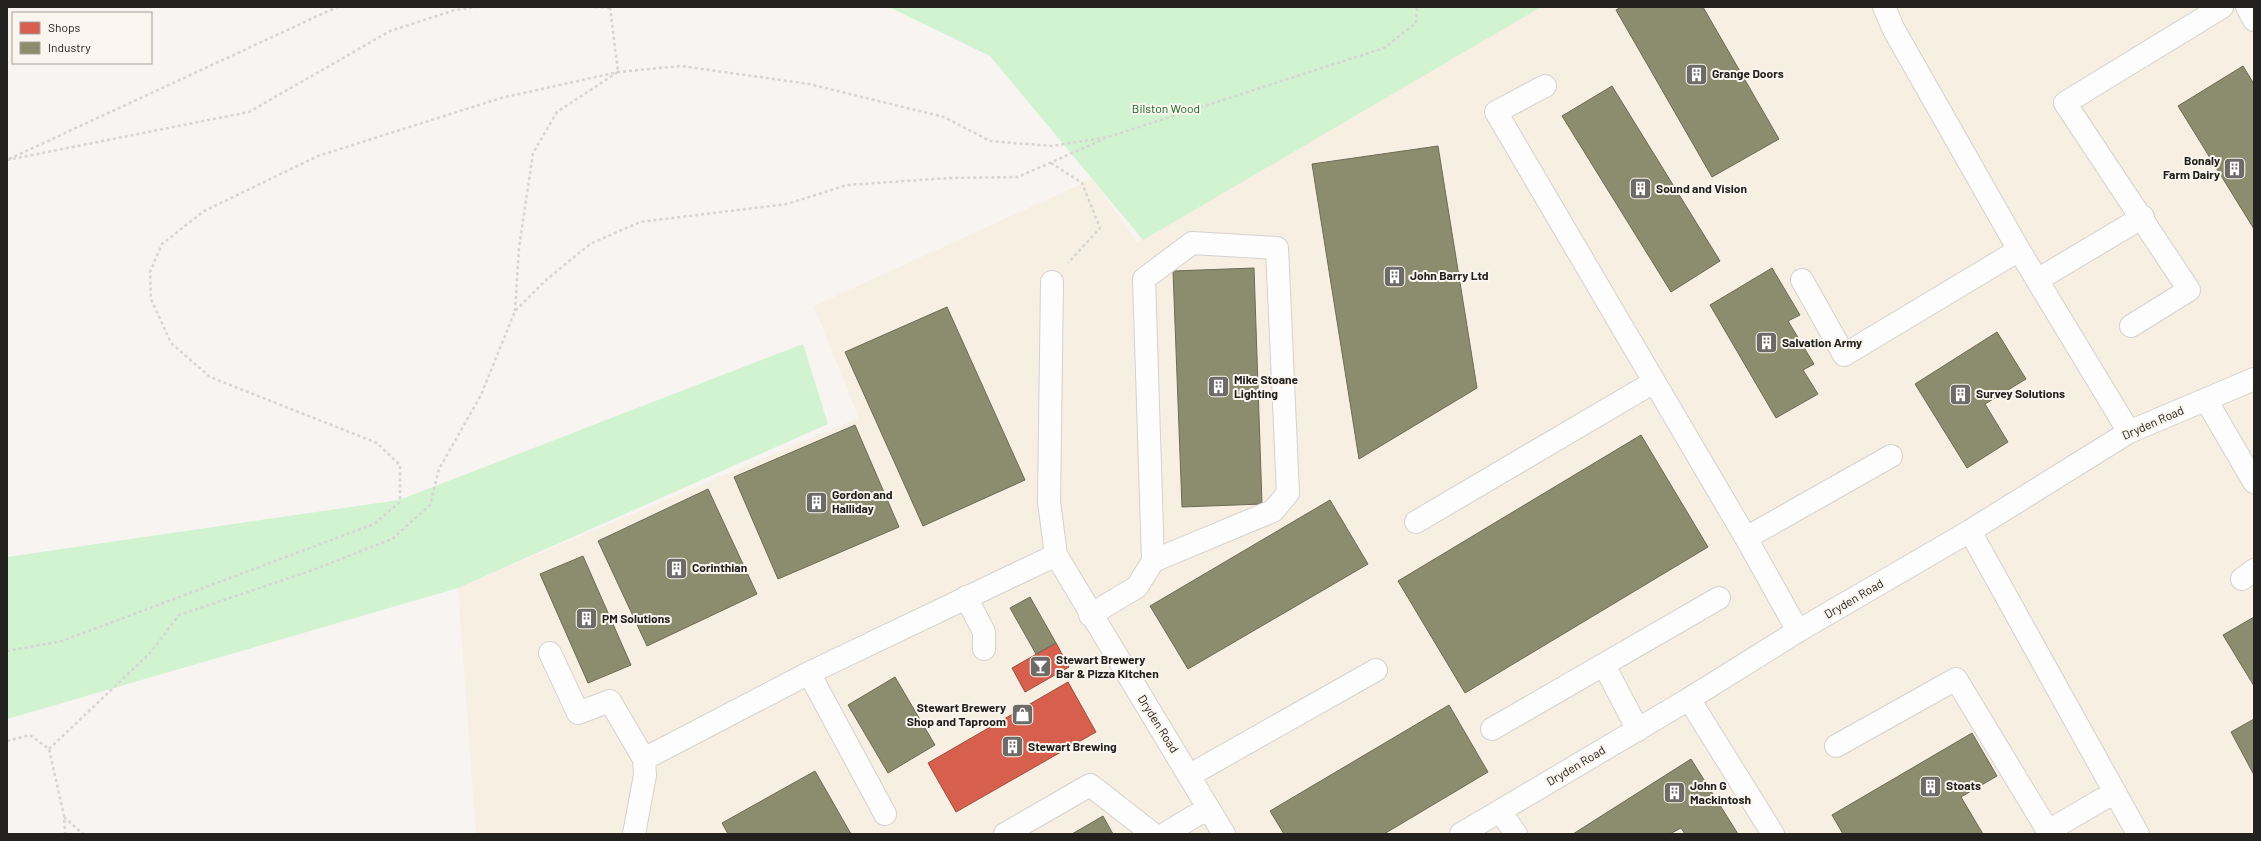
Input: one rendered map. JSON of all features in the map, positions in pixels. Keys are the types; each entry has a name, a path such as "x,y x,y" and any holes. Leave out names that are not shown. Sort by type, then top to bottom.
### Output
{"street":[{"path":"1884,7 1894,30 2019,250 2128,432"},
{"path":"2131,326 2189,290 2065,103 2222,7"},
{"path":"2247,7 2254,20"},
{"path":"1545,86 1496,112 1746,538 1798,631"},
{"path":"2037,280 2142,217"},
{"path":"1090,615 1137,587 1153,561 1144,279 1192,243 1277,248 1288,493 1273,511 1153,561"},
{"path":"1802,280 1844,355 2019,250"},
{"path":"644,759 809,673 1056,554 1049,502 1052,282"},
{"name":"Dryden Road","path":"1461,834 1638,730 1798,631 1970,531 2128,432 2254,379"},
{"path":"1416,522 1654,382"},
{"path":"2206,400 2254,482"},
{"path":"1746,538 1891,456"},
{"path":"1970,531 2138,834"},
{"name":"Dryden Road","path":"1056,554 1090,615 1190,775 1224,834"},
{"path":"966,597 984,632 984,649"},
{"path":"1492,729 1719,598"},
{"path":"550,652 578,714 610,701 644,759 645,775 634,834"},
{"path":"1604,665 1638,730"},
{"path":"1190,775 1376,670"},
{"path":"809,673 885,814"},
{"path":"1836,746 1956,679 2048,831 2115,792"},
{"path":"1689,699 1773,834"},
{"path":"1005,834 1090,784 1153,834"},
{"path":"1165,834 1208,808"},
{"path":"1500,811 1516,834"}],"path":[{"path":"7,160 337,7"},
{"path":"7,160 249,112 390,31 455,10 478,7"},
{"path":"595,7 610,8 618,72"},
{"path":"515,311 545,281 590,244 640,222 788,204 847,185 949,178 1018,177 1108,137 1384,48 1416,23 1417,7"},
{"path":"7,651 62,641 374,524 400,502 400,465 377,443 210,377 171,343 151,299 150,272 162,244 204,211 318,156 501,98 618,72 681,66 809,84 944,117 990,141 1052,146 1108,137"},
{"path":"49,749 150,653 179,615 313,570 392,539 430,505 439,468 481,395 515,311 519,248 533,153 557,112 618,72"},
{"path":"1051,163 1082,183 1100,228 1052,282"},
{"path":"7,741 30,735 49,749 64,816 65,834"},
{"path":"64,816 83,834"}],"shaded area":[{"path":"1530,7 2254,7 2254,834 476,834 458,588 859,418 814,306 1092,179 1137,242"}],"green space":[{"name":"Bilston Wood","path":"889,7 1541,7 1143,240 990,56"},
{"path":"803,344 828,424 458,588 7,719 7,557 399,500"}],"building: Shops":[{"name":"Stewart Brewery Bar & Pizza Kitchen","path":"1056,643 1069,667 1025,692 1012,668"},
{"name":"Stewart Brewing","path":"1068,682 1096,732 956,812 928,763"}],"building: Industry":[{"name":"Grange Doors","path":"1621,7 1703,7 1779,139 1712,177 1616,10"},
{"name":"Bonaly Farm Dairy","path":"2243,66 2254,84 2254,229 2178,106"},
{"name":"Sound and Vision","path":"1612,86 1720,261 1671,292 1562,116"},
{"name":"John Barry Ltd","path":"1438,146 1477,388 1359,459 1312,164"},
{"name":"Mike Stoane Lighting","path":"1254,268 1262,504 1182,507 1173,271"},
{"name":"Salvation Army","path":"1772,268 1800,315 1788,321 1814,364 1803,370 1818,394 1776,418 1710,305"},
{"path":"947,307 1025,480 923,526 845,352"},
{"name":"Survey Solutions","path":"1997,332 2026,379 1985,404 2008,442 1967,468 1915,384"},
{"name":"Gordon and Halliday","path":"855,425 899,527 778,579 734,477"},
{"path":"1641,435 1708,547 1465,693 1398,581"},
{"name":"Corinthian","path":"708,489 757,594 647,646 598,541"},
{"path":"1330,500 1368,564 1188,669 1150,606"},
{"name":"PM Solutions","path":"583,556 631,665 588,683 540,574"},
{"path":"1030,597 1056,643 1036,654 1010,608"},
{"path":"2254,617 2254,686 2223,635"},
{"path":"895,677 935,745 888,773 848,705"},
{"path":"1449,705 1488,772 1384,834 1284,834 1270,811"},
{"path":"2254,719 2254,775 2231,732"},
{"name":"Stoats","path":"1972,733 1997,776 1961,797 1983,834 1843,834 1832,815"},
{"name":"John G Mackintosh","path":"1691,759 1738,834 1685,834 1681,828 1670,834 1573,834"},
{"path":"815,771 851,834 728,834 722,823"},
{"path":"1103,816 1113,834 1072,834"}],"place":[{"name":"Grange Doors","path":"1697,74"},
{"name":"Bonaly Farm Dairy","path":"2235,168"},
{"name":"Sound and Vision","path":"1641,189"},
{"name":"John Barry Ltd","path":"1395,276"},
{"name":"Salvation Army","path":"1766,343"},
{"name":"Mike Stoane Lighting","path":"1218,387"},
{"name":"Survey Solutions","path":"1961,394"},
{"name":"Gordon and Halliday","path":"816,502"},
{"name":"Corinthian","path":"677,568"},
{"name":"PM Solutions","path":"586,619"},
{"name":"Stewart Brewery Bar & Pizza Kitchen","path":"1040,667"},
{"name":"Stewart Brewery Shop and Taproom","path":"1022,715"},
{"name":"Stewart Brewing","path":"1012,747"},
{"name":"Stoats","path":"1930,786"},
{"name":"John G Mackintosh","path":"1674,793"}]}
